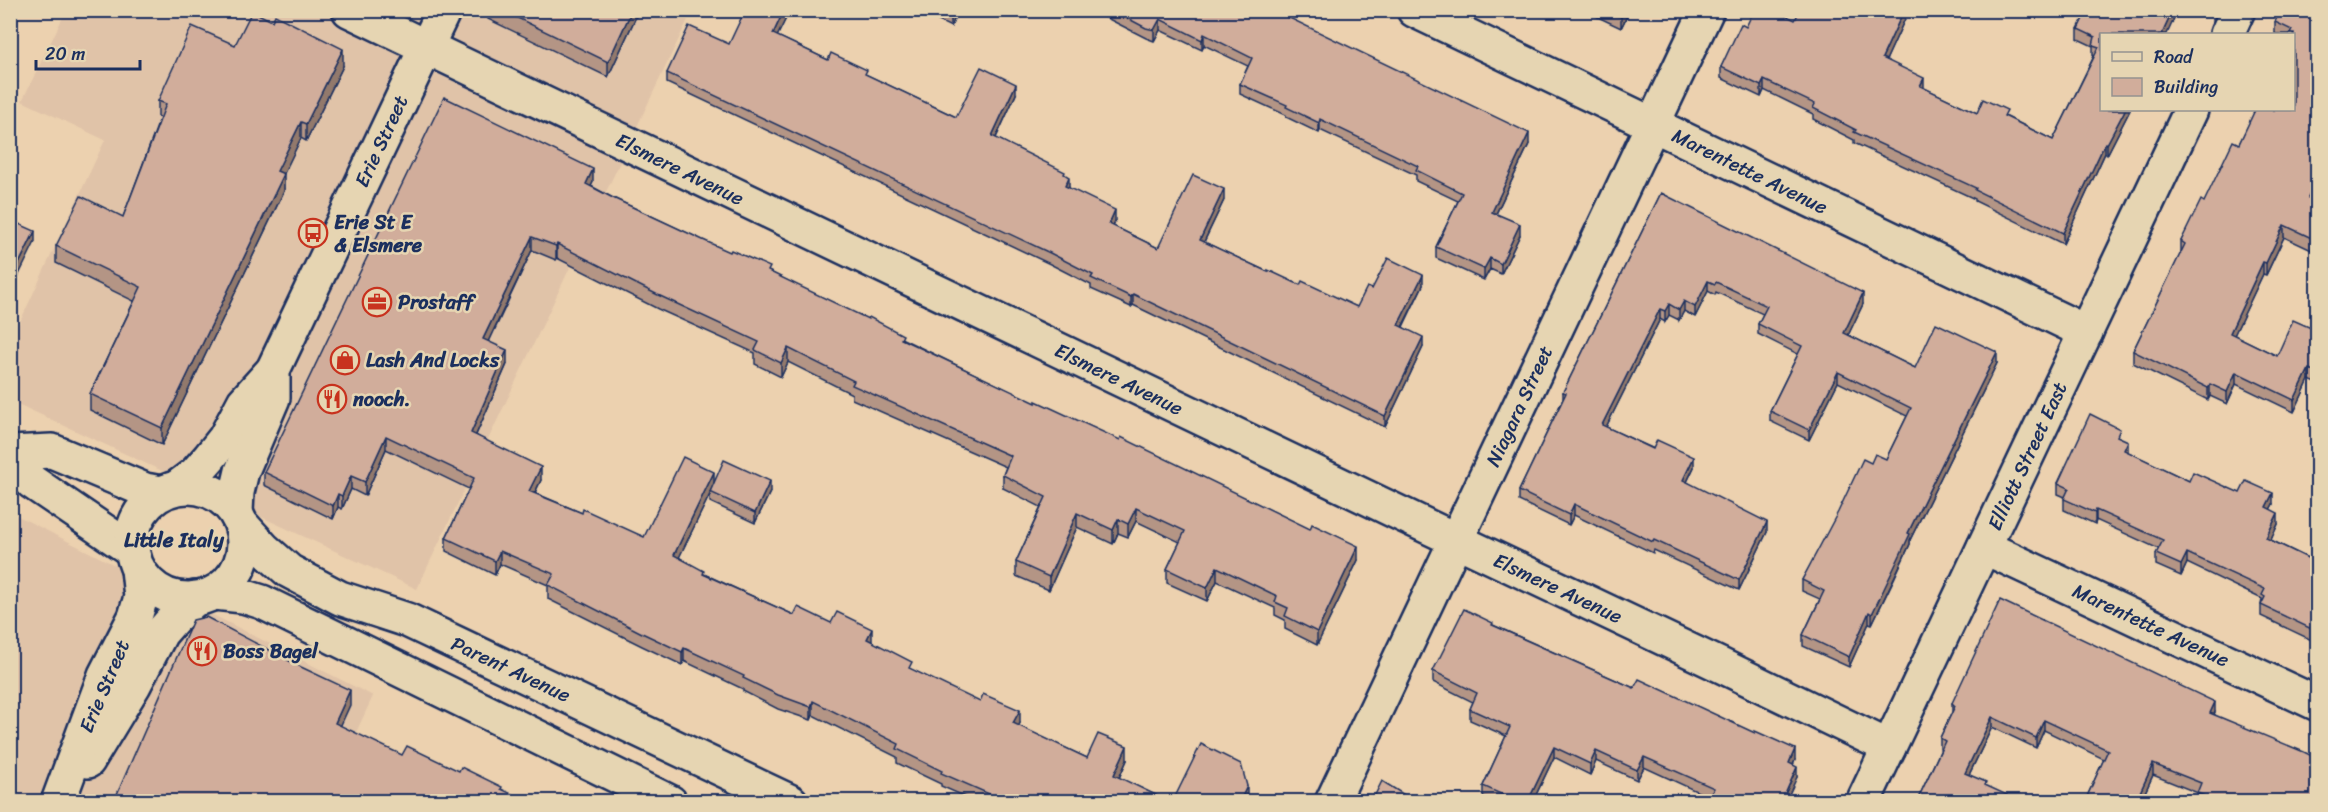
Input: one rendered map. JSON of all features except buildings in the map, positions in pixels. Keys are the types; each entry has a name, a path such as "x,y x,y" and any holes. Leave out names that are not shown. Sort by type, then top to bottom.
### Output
{"street":[{"name":"Elsmere Avenue","path":"349,10 1889,747"},
{"name":"Erie Street","path":"170,490 195,474 209,458 225,438 244,402 273,370 444,10"},
{"name":"Marentette Avenue","path":"1414,10 2086,332"},
{"name":"Niagara Street","path":"1332,801 1707,10"},
{"path":"2227,33 2238,10"},
{"name":"Elliott Street East","path":"1863,801 2191,111"},
{"name":"Erie Street","path":"239,518 237,492 242,471 273,398 273,370"},
{"path":"10,453 52,451 145,490 199,487 217,494 239,518 245,544 240,564 230,580 205,596"},
{"path":"10,459 32,482 135,559 150,584 166,595 186,599 205,596 243,596 262,602 670,801"},
{"path":"135,559 132,530 140,512 170,490"},
{"name":"Parent Avenue","path":"239,518 264,549 289,571 340,598 407,620 791,801"},
{"name":"Marentette Avenue","path":"1984,547 2318,704"},
{"name":"Erie Street","path":"58,801 105,675 135,617 141,597 135,559"},
{"name":"Erie Street","path":"64,801 134,685 161,633 175,617 205,596"},
{"path":"546,742 569,696"}],"shaded area":[{"path":"66,11 692,11 417,589 11,401 11,341 105,140 22,101"},
{"path":"10,512 373,696 324,801 11,801"}],"place":[{"name":"Erie St E & Elsmere","path":"313,233"},
{"name":"Prostaff","path":"377,302"},
{"name":"Lash And Locks","path":"345,360"},
{"name":"nooch.","path":"332,399"},
{"name":"Boss Bagel","path":"202,651"}],"district":[{"name":"Little Italy","path":"174,540"}]}
